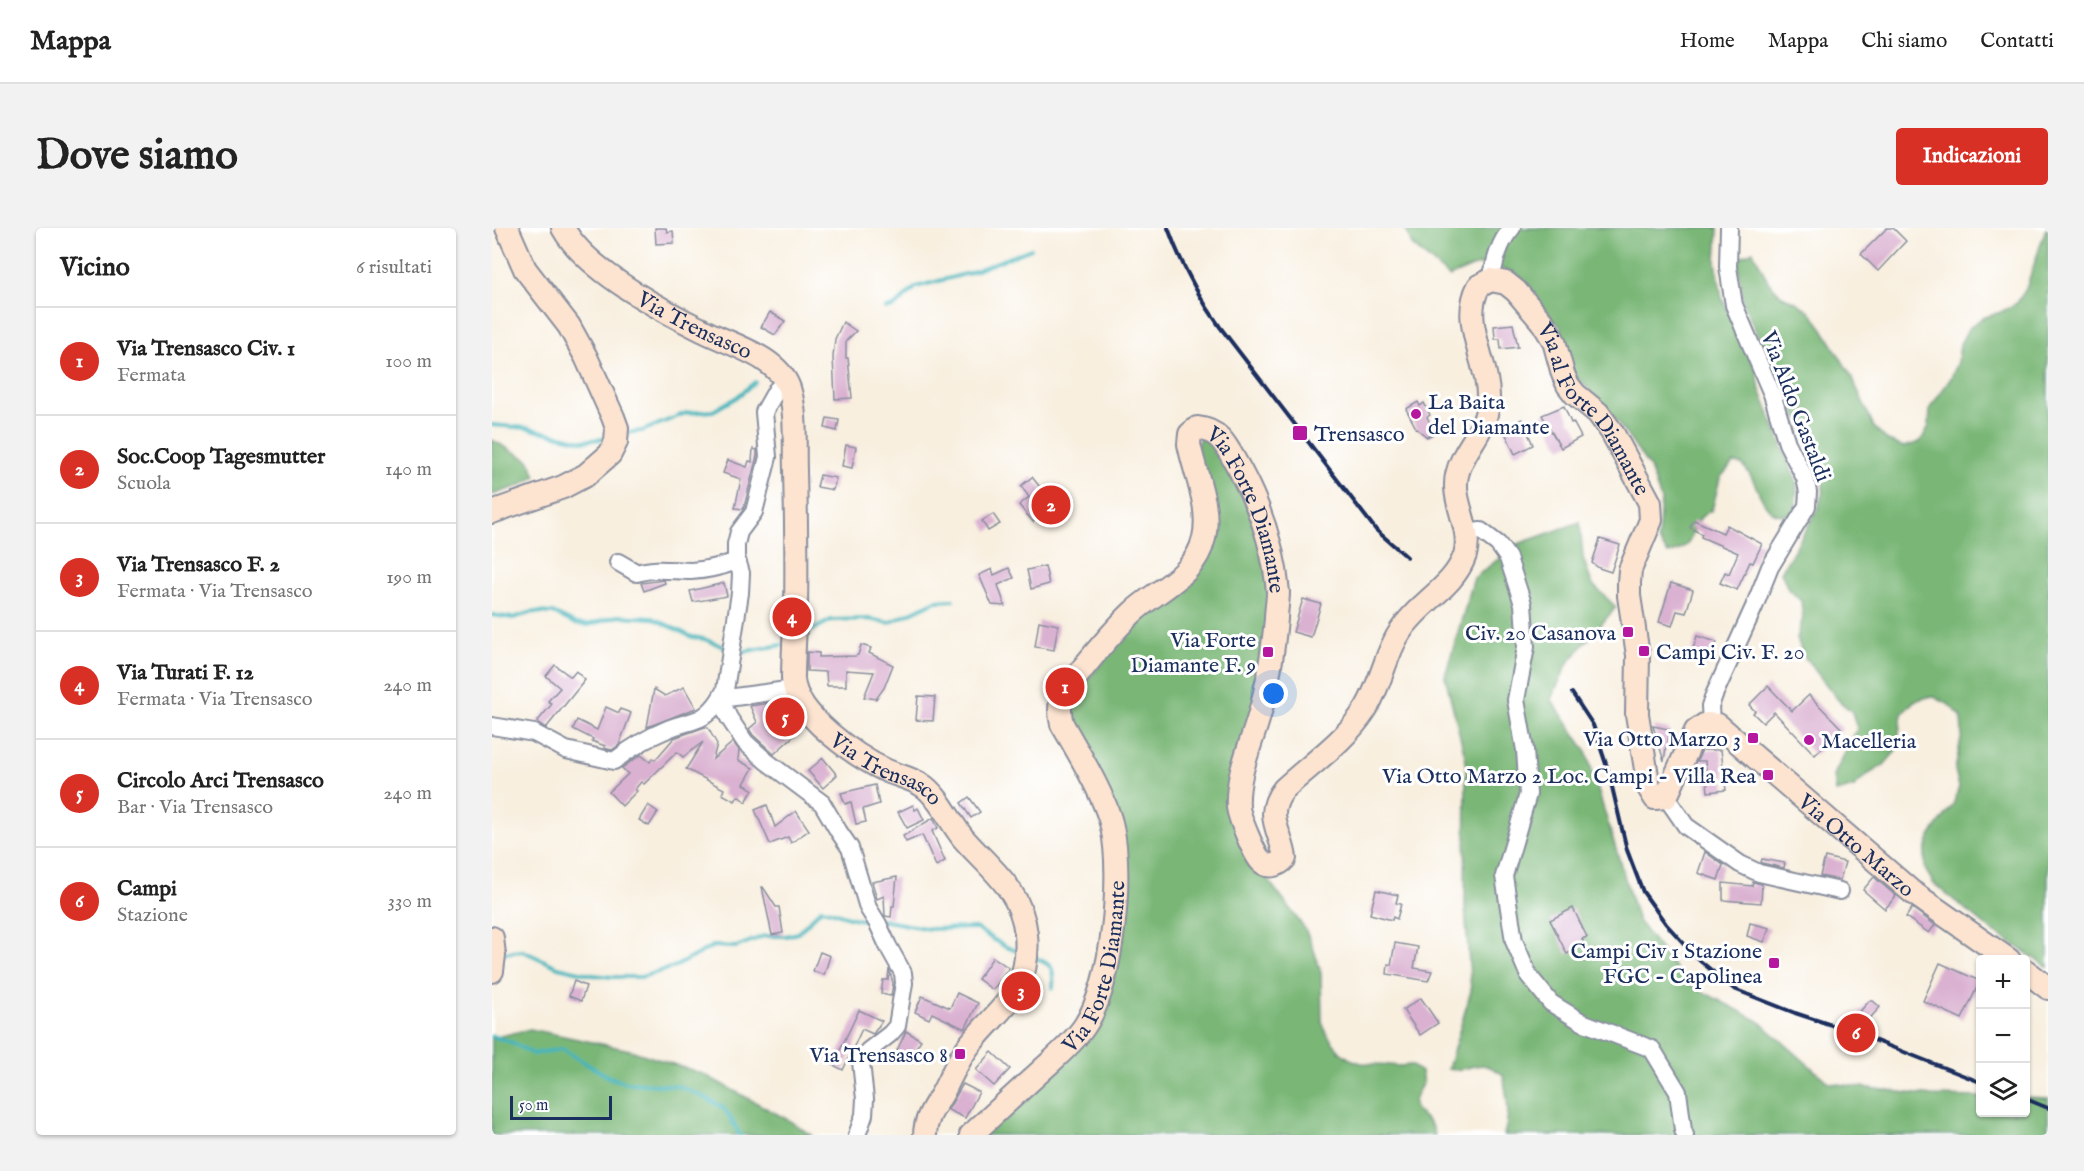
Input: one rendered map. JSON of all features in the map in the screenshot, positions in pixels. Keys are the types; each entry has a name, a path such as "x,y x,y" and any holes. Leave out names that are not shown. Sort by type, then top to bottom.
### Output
{"main road":[{"path":"492,512 563,487 586,475 610,454 616,442 617,428 586,357 568,326 525,269 507,228"},
{"name":"Via Trensasco","path":"562,228 582,254 606,272 678,318 762,359 778,372 788,387 793,410 796,523 794,689 806,709 858,755 887,771 916,782 931,794 963,838 1005,882 1023,920 1026,934 1026,966 1020,983 1010,1000 970,1044 930,1114 925,1135"},
{"path":"1466,533 1456,492 1456,476 1461,460 1482,429 1487,414 1488,400 1487,381 1473,323 1472,307 1479,286 1491,280"},
{"name":"Via al Forte Diamante","path":"1491,280 1499,280 1511,286 1550,332 1568,385 1575,394 1598,413 1612,432 1650,503 1651,520 1630,570 1629,596 1638,656 1637,714 1649,788 1655,798 1666,797"},
{"name":"Via Forte Diamante","path":"971,1135 1064,1050 1083,1028 1095,1006 1113,928 1117,872 1115,844 1106,808 1062,724 1060,706 1065,693 1132,613 1184,575 1196,558 1204,538 1205,512 1189,444 1190,434 1197,428 1212,430 1223,441 1242,475 1269,538 1278,593 1273,654 1261,709 1239,784 1238,809 1245,832 1261,861 1270,866 1279,864 1285,858 1273,812 1277,798 1284,789 1350,730 1366,709 1391,649 1408,621 1445,586 1459,568 1467,543 1466,533"},
{"path":"1666,797 1696,731 1702,725 1711,723"},
{"name":"Via Otto Marzo","path":"1711,723 1722,728 1912,892 2002,955"},
{"path":"492,938 494,955 492,971"},
{"path":"2030,975 2048,988"}],"street":[{"path":"1491,280 1495,259 1512,228"},
{"name":"Via Aldo Gastaldi","path":"1711,723 1710,706 1714,695 1770,567 1807,506 1808,492 1805,478 1787,443 1769,384 1734,305 1728,267 1729,228"},
{"path":"492,726 534,733 566,750 614,761 637,743 668,729 702,719 720,699 725,690 740,593 741,573 736,557 736,544 739,532 754,512 768,457 764,412 777,389"},
{"path":"1466,533 1481,531 1498,544 1509,558 1523,604 1526,647 1516,700 1525,750 1528,794 1504,876 1514,941 1529,976 1551,1003 1582,1022 1652,1049 1678,1092 1685,1135"},
{"path":"618,562 637,573 653,569 692,571 717,568 734,562 736,557"},
{"path":"720,699 794,689"},
{"path":"720,699 745,742 766,761 822,802 850,848 868,908 903,973 904,983 897,1026 867,1051 861,1062 866,1099 864,1115 857,1135"},
{"path":"1666,797 1686,826 1740,864 1759,873 1840,891"}],"green space":[{"path":"1405,228 1718,228 1716,262 1722,298 1757,372 1760,390 1797,483 1795,512 1786,515 1772,512 1763,501 1742,464 1733,463 1720,478 1712,510 1699,520 1686,546 1668,554 1658,540 1661,500 1650,468 1606,406 1573,374 1560,326 1541,307 1520,277 1513,272 1487,265 1477,265 1449,277 1412,245"},
{"path":"2046,228 2048,228 2048,967 1991,930 1934,884 1925,869 1925,852 1931,835 1953,805 1959,787 1955,770 1962,734 1961,716 1948,704 1932,696 1914,701 1902,714 1896,751 1884,765 1867,775 1854,787 1836,792 1834,775 1857,729 1852,712 1839,701 1803,655 1797,638 1803,618 1801,601 1788,589 1781,572 1818,509 1823,491 1823,474 1744,305 1737,259 1753,251 1769,283 1782,296 1798,303 1812,314 1852,377 1874,427 1888,441 1904,447 1920,442 1929,426 1930,408 1951,378 1958,362 1960,344 1968,329 1982,318 2001,312 2017,303 2026,289"},
{"path":"1201,434 1211,440 1257,524 1270,595 1259,694 1231,782 1263,873 1305,929 1314,950 1321,973 1322,1021 1326,1033 1340,1052 1350,1059 1361,1063 1411,1065 1421,1072 1423,1083 1416,1094 1415,1108 1428,1121 1435,1135 984,1135 1113,980 1128,898 1119,821 1070,720 1069,702 1152,602 1197,570 1197,445"},
{"path":"492,440 529,460 536,476 519,486 492,495"},
{"path":"1580,522 1583,558 1592,584 1616,607 1568,663 1551,699 1586,751 1638,921 1688,984 1759,1021 1829,1083 1932,1096 1976,1097 1976,1117 2030,1117 2030,1097 2048,1098 2048,1135 1504,1135 1508,1112 1503,1075 1494,1069 1480,1065 1456,1070 1448,1069 1471,991 1465,907 1466,760 1445,676 1474,578 1518,544"},
{"path":"530,1029 630,1050 703,1074 790,1121 811,1135 492,1135 492,1038"}],"building":[{"path":"655,228 666,228 667,232 673,231 674,243 656,244"},
{"path":"1887,228 1893,228 1906,241 1878,271 1861,254"},
{"path":"770,312 785,321 775,335 761,327"},
{"path":"843,322 856,331 846,341 852,398 835,399 833,357 835,339"},
{"path":"1513,324 1518,347 1501,349 1500,339 1495,339 1494,326"},
{"path":"1418,402 1420,406 1424,403 1430,415 1427,417 1435,433 1427,437 1416,428 1406,409"},
{"path":"1564,406 1571,423 1573,422 1581,437 1561,448 1542,415"},
{"path":"827,418 839,420 837,431 825,428"},
{"path":"1522,419 1533,445 1515,454 1503,428"},
{"path":"846,445 856,447 852,468 842,466"},
{"path":"753,449 757,450 757,456 744,507 743,509 735,508 741,479 723,473 728,460 747,467 749,461 752,462"},
{"path":"820,475 836,478 833,490 817,487"},
{"path":"1032,477 1054,505 1033,522 1019,505 1029,497 1021,486"},
{"path":"993,514 1000,524 988,531 982,521"},
{"path":"1694,520 1723,533 1727,525 1762,544 1753,563 1750,562 1737,590 1720,583 1725,572 1729,574 1738,553 1701,537 1702,534 1690,528"},
{"path":"1600,539 1620,545 1611,572 1592,563"},
{"path":"1045,566 1049,584 1031,589 1027,570"},
{"path":"1009,568 1014,578 998,585 1005,606 992,605 979,575 992,569 994,575"},
{"path":"664,580 665,583 644,591 641,583"},
{"path":"724,583 727,596 693,602 690,591"},
{"path":"1671,583 1693,590 1686,613 1677,611 1672,626 1659,622"},
{"path":"1303,599 1321,604 1311,637 1293,632"},
{"path":"1039,621 1058,625 1054,650 1035,647"},
{"path":"1697,636 1717,642 1711,658 1708,657 1706,663 1690,658"},
{"path":"861,645 871,648 869,653 893,665 884,688 876,699 864,697 874,672 846,670 846,686 827,686 826,672 807,671 807,652 819,653 819,657 855,656 858,655"},
{"path":"555,665 571,677 576,671 585,680 546,728 537,722 552,704 548,701 560,688 546,676"},
{"path":"1768,686 1792,711 1809,695 1842,729 1815,755 1774,712 1763,723 1753,713 1755,711 1749,705"},
{"path":"684,687 696,708 647,727 654,689 665,696"},
{"path":"918,696 935,697 933,721 916,720"},
{"path":"785,701 799,731 774,754 749,729 757,722 750,706"},
{"path":"606,707 619,713 620,709 631,713 619,745 612,750 604,748 605,746 573,729 577,720 597,730"},
{"path":"1653,726 1669,729 1668,748 1666,747 1664,761"},
{"path":"705,727 708,728 717,744 713,759 733,742 739,750 738,760 753,768 744,784 753,790 746,802 738,796 735,801 722,794 724,789 686,769 703,742 683,757 677,752 644,784 641,782 635,789 637,791 622,806 609,792 628,774 622,768 633,760 641,755 650,762 653,758 655,760 674,738"},
{"path":"1702,750 1721,750 1726,790 1708,792 1705,761 1697,761"},
{"path":"823,758 837,775 823,788 808,771"},
{"path":"875,785 879,804 863,809 866,822 856,824 851,802 845,804 841,793"},
{"path":"969,797 980,812 971,818 961,803"},
{"path":"648,805 658,812 649,826 639,820"},
{"path":"767,805 775,827 796,811 809,830 791,843 788,837 770,844 755,810"},
{"path":"913,805 915,810 918,808 924,820 907,828 898,812"},
{"path":"933,818 938,828 932,831 945,861 936,866 922,835 906,842 903,836"},
{"path":"1705,852 1723,865 1718,880 1698,873"},
{"path":"1825,857 1845,862 1840,880 1820,876"},
{"path":"1762,859 1785,863 1784,868 1762,863"},
{"path":"897,877 891,917 885,916 884,896 877,899 872,882"},
{"path":"1874,877 1896,896 1885,909 1863,890"},
{"path":"1753,882 1762,884 1761,903 1723,900 1723,883 1752,886"},
{"path":"762,887 776,907 779,907 783,933 772,935"},
{"path":"1376,890 1398,895 1396,903 1401,904 1397,919 1393,917 1392,920 1370,914"},
{"path":"1573,908 1587,937 1582,939 1585,945 1567,954 1550,920"},
{"path":"1912,908 1935,925 1929,933 1906,917"},
{"path":"1750,923 1770,928 1764,942 1747,936"},
{"path":"1395,943 1418,947 1414,968 1432,971 1428,981 1387,974"},
{"path":"820,952 830,956 824,975 813,971"},
{"path":"993,957 1009,968 993,990 978,979"},
{"path":"1940,963 1976,979 1976,989 1962,1019 1923,1001"},
{"path":"889,969 893,983 891,996 881,994 883,980 888,980"},
{"path":"574,981 586,986 581,1001 569,996"},
{"path":"957,993 978,1003 965,1029 932,1013 929,1019 915,1012 922,996 950,1008"},
{"path":"1421,998 1438,1023 1420,1035 1403,1010"},
{"path":"1869,1001 1873,1001 1880,1007 1863,1026 1851,1022"},
{"path":"859,1010 882,1021 873,1034 862,1029 843,1070 833,1065"},
{"path":"906,1031 921,1040 907,1062 895,1055"},
{"path":"992,1052 1010,1069 994,1086 976,1070"},
{"path":"963,1084 979,1092 965,1118 948,1110"}],"waterway":[{"path":"886,308 894,307 916,287 969,273 1031,249"},
{"path":"625,433 642,431 686,413 713,411 737,397 755,382"},
{"path":"492,425 527,428 582,441 610,438"},
{"path":"802,636 831,620 869,619 889,623 936,601 953,600"},
{"path":"492,615 513,618 533,612 553,613 576,624 588,625 618,616 653,618 692,637 727,648"},
{"path":"736,653 787,644"},
{"path":"500,953 523,951 558,967 593,975 641,977 674,967 713,946 736,947 764,936 786,936 798,933 821,909 854,919 868,920"},
{"path":"881,920 930,929 975,928 1004,946 1019,952"},
{"path":"1035,958 1052,968 1053,988"},
{"path":"492,1036 511,1042 533,1054 562,1049 609,1077 626,1083 678,1086 722,1107 740,1135"}],"railway":[{"path":"1168,228 1204,304 1220,327 1376,530 1407,557"},
{"path":"1572,693 1593,725 1608,770 1627,850 1643,892 1666,924 1699,960 1734,989 1795,1013 1856,1033 1976,1080"},
{"path":"2030,1101 2048,1108"}],"place":[{"name":"La Baita del Diamante","path":"1416,414"},
{"name":"Trensasco","path":"1300,433"},
{"name":"Soc.Coop Tagesmutter","path":"1051,505"},
{"name":"Via Turati F. 12","path":"792,617"},
{"name":"Civ. 20 Casanova","path":"1628,632"},
{"name":"Campi Civ. F. 20","path":"1644,651"},
{"name":"Via Forte Diamante F. 9","path":"1268,652"},
{"name":"Via Trensasco Civ. 1","path":"1065,687"},
{"name":"Circolo Arci Trensasco","path":"785,717"},
{"name":"Via Otto Marzo 3","path":"1753,738"},
{"name":"Macelleria","path":"1809,740"},
{"name":"Via Otto Marzo 2 Loc. Campi - Villa Rea","path":"1768,775"},
{"name":"Campi Civ 1 Stazione FGC - Capolinea","path":"1774,963"},
{"name":"Via Trensasco F. 2","path":"1021,991"},
{"name":"Campi","path":"1856,1033"},
{"name":"Via Trensasco 8","path":"960,1054"}]}
